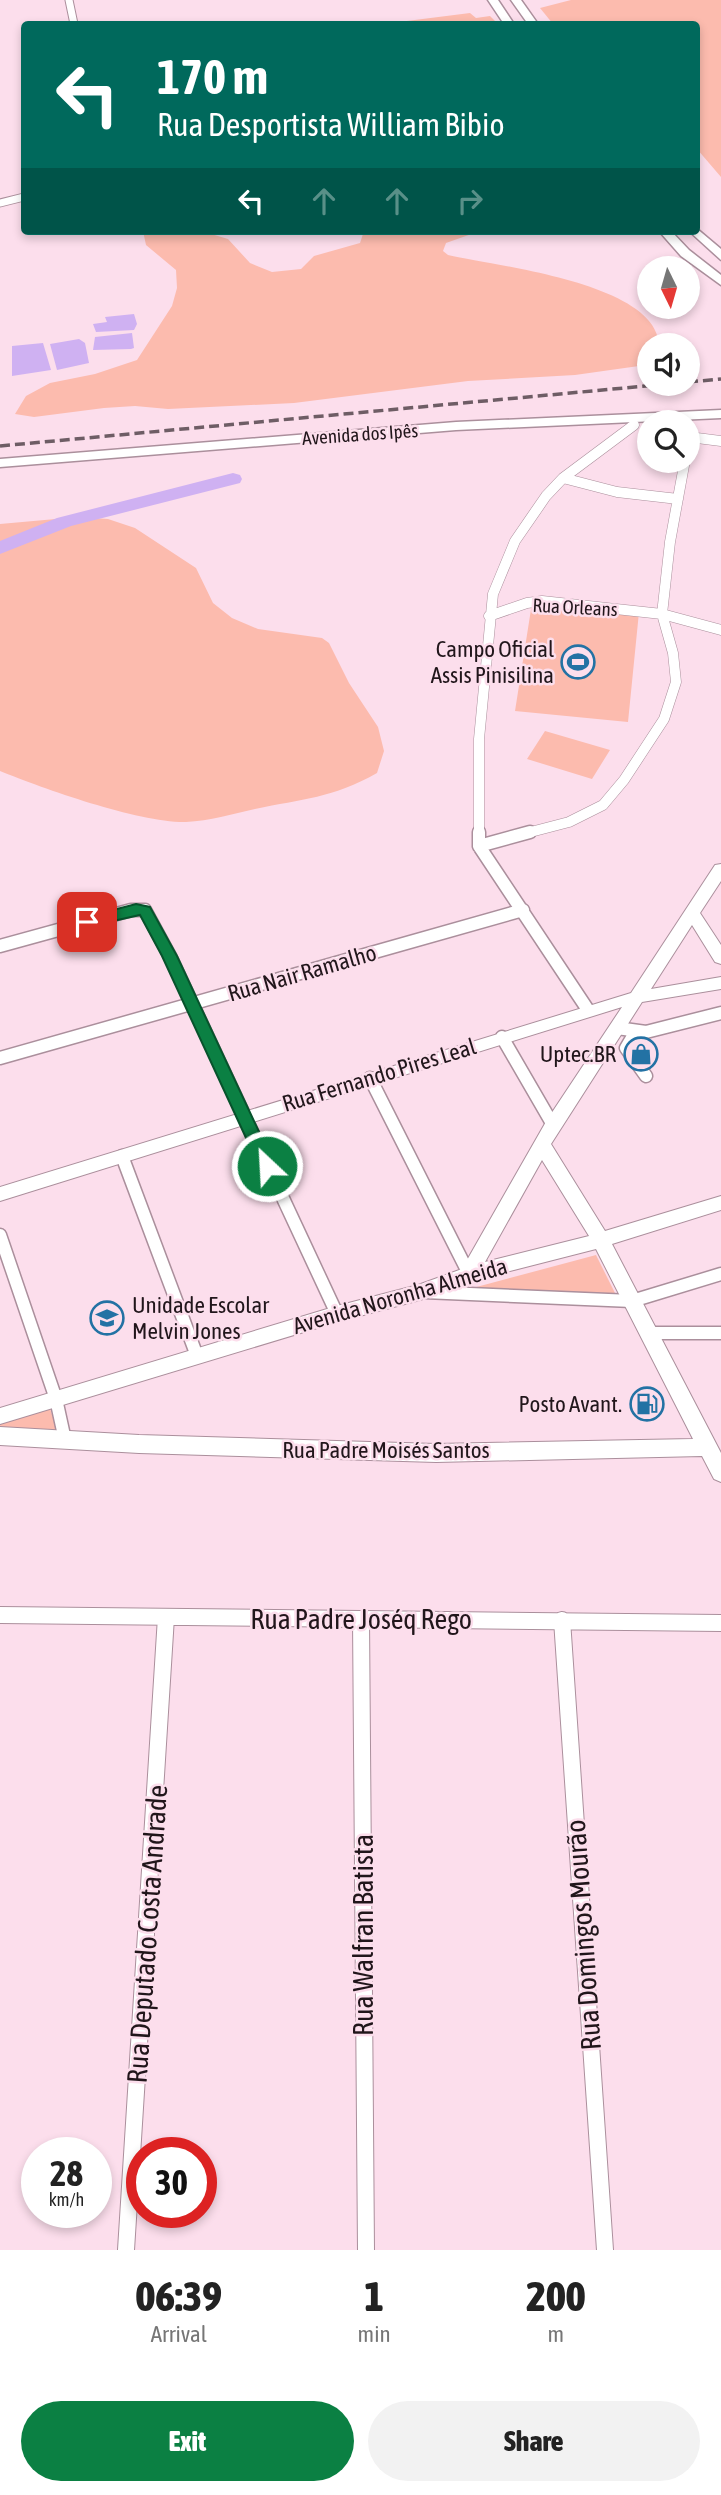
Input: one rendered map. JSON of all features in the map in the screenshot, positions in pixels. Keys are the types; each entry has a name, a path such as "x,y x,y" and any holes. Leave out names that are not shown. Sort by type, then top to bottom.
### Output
{"main road":[{"path":"493,0 507,21"},
{"path":"516,0 531,21"},
{"path":"669,235 685,253 721,281"},
{"path":"699,235 721,256"},
{"name":"Avenida dos Ipês","path":"0,472 510,423 721,414"},
{"path":"700,430 721,422"},
{"name":"Avenida dos Ipês","path":"237,448 634,425"},
{"name":"Avenida dos Ipês","path":"0,463 202,451"},
{"path":"469,1274 483,1245 554,1125 721,869"},
{"path":"693,914 721,958"},
{"name":"Rua Fernando Pires Leal","path":"0,1194 588,1010 637,997 721,983"},
{"path":"543,1146 601,1240 721,1473"},
{"name":"Avenida Noronha Almeida","path":"0,1416 337,1314 420,1292 469,1274 601,1240 721,1203"},
{"name":"Rua Padre Moisés Santos","path":"0,1436 273,1449 436,1453 708,1447"}],"street":[{"path":"69,0 73,21"},
{"path":"0,203 21,198"},
{"path":"588,1010 479,846 479,739 489,615 497,583 515,541 540,504 563,478 634,425"},
{"path":"700,437 721,440"},
{"path":"479,846 569,822 592,812 614,794 664,719 674,693 673,653 662,614 683,473"},
{"path":"563,478 617,492 678,499"},
{"name":"Rua Orleans","path":"489,615 542,601 662,614 720,628"},
{"path":"0,946 136,909 145,910 192,1004 337,1314"},
{"name":"Rua Nair Ramalho","path":"0,1058 523,910"},
{"path":"617,1028 646,1032 721,1013"},
{"path":"636,1031 626,1048 646,1076"},
{"path":"502,1037 554,1125"},
{"path":"370,1078 469,1274"},
{"path":"122,1156 197,1356"},
{"path":"0,1235 56,1399 65,1440"},
{"path":"420,1292 632,1301 721,1274"},
{"path":"649,1333 721,1334"},
{"name":"Rua Padre Joséq Rego","path":"0,1615 721,1623"},
{"name":"Rua Deputado Costa Andrade","path":"126,2250 166,1617"},
{"name":"Rua Walfran Batista","path":"361,1619 366,2250"},
{"name":"Rua Domingos Mourão","path":"562,1620 605,2250"}],"shaded area":[{"path":"571,0 721,0 721,177 700,152 700,21 551,21 540,8"},
{"path":"470,13 476,18 490,16 495,21 407,21"},
{"path":"144,235 214,235 228,239 250,263 272,272 301,269 314,256 360,243 363,235 469,235 446,243 443,251 448,255 535,272 604,292 632,306 637,311 637,319 646,319 654,333 637,333 637,366 575,375 468,381 294,403 168,409 135,406 34,417 15,414 26,396 50,383 95,374 137,360 172,306 177,288 176,270 146,245"},
{"path":"134,314 137,324 134,330 96,332 93,324 107,322 105,317"},
{"path":"132,333 134,348 93,350 95,337"},
{"path":"79,339 85,343 89,363 57,370 50,344"},
{"path":"43,343 51,370 12,376 12,346"},
{"path":"78,517 108,519 135,528 196,568 213,603 232,618 258,629 322,638 329,643 349,683 378,727 384,751 377,773 346,788 317,797 186,822 119,811 0,771 0,524"},
{"name":"Campo Oficial Assis Pinisilina","path":"532,603 639,612 628,722 515,711"},
{"path":"545,731 610,750 592,779 527,759"},
{"path":"596,1255 616,1295 454,1293"},
{"path":"49,1406 59,1434 0,1427 0,1421"}],"waterway":[{"path":"0,548 64,522 233,479"}],"railway":[{"path":"700,381 721,379"},
{"path":"0,446 637,387"}],"place":[{"name":"Campo Oficial Assis Pinisilina","path":"578,662"},
{"name":"Uptec.BR","path":"641,1054"},
{"name":"Unidade Escolar Melvin Jones","path":"107,1318"},
{"name":"Posto Avant.","path":"647,1404"}],"route":[{"path":"87,922 136,909 145,910 170,956 267,1166"}]}
